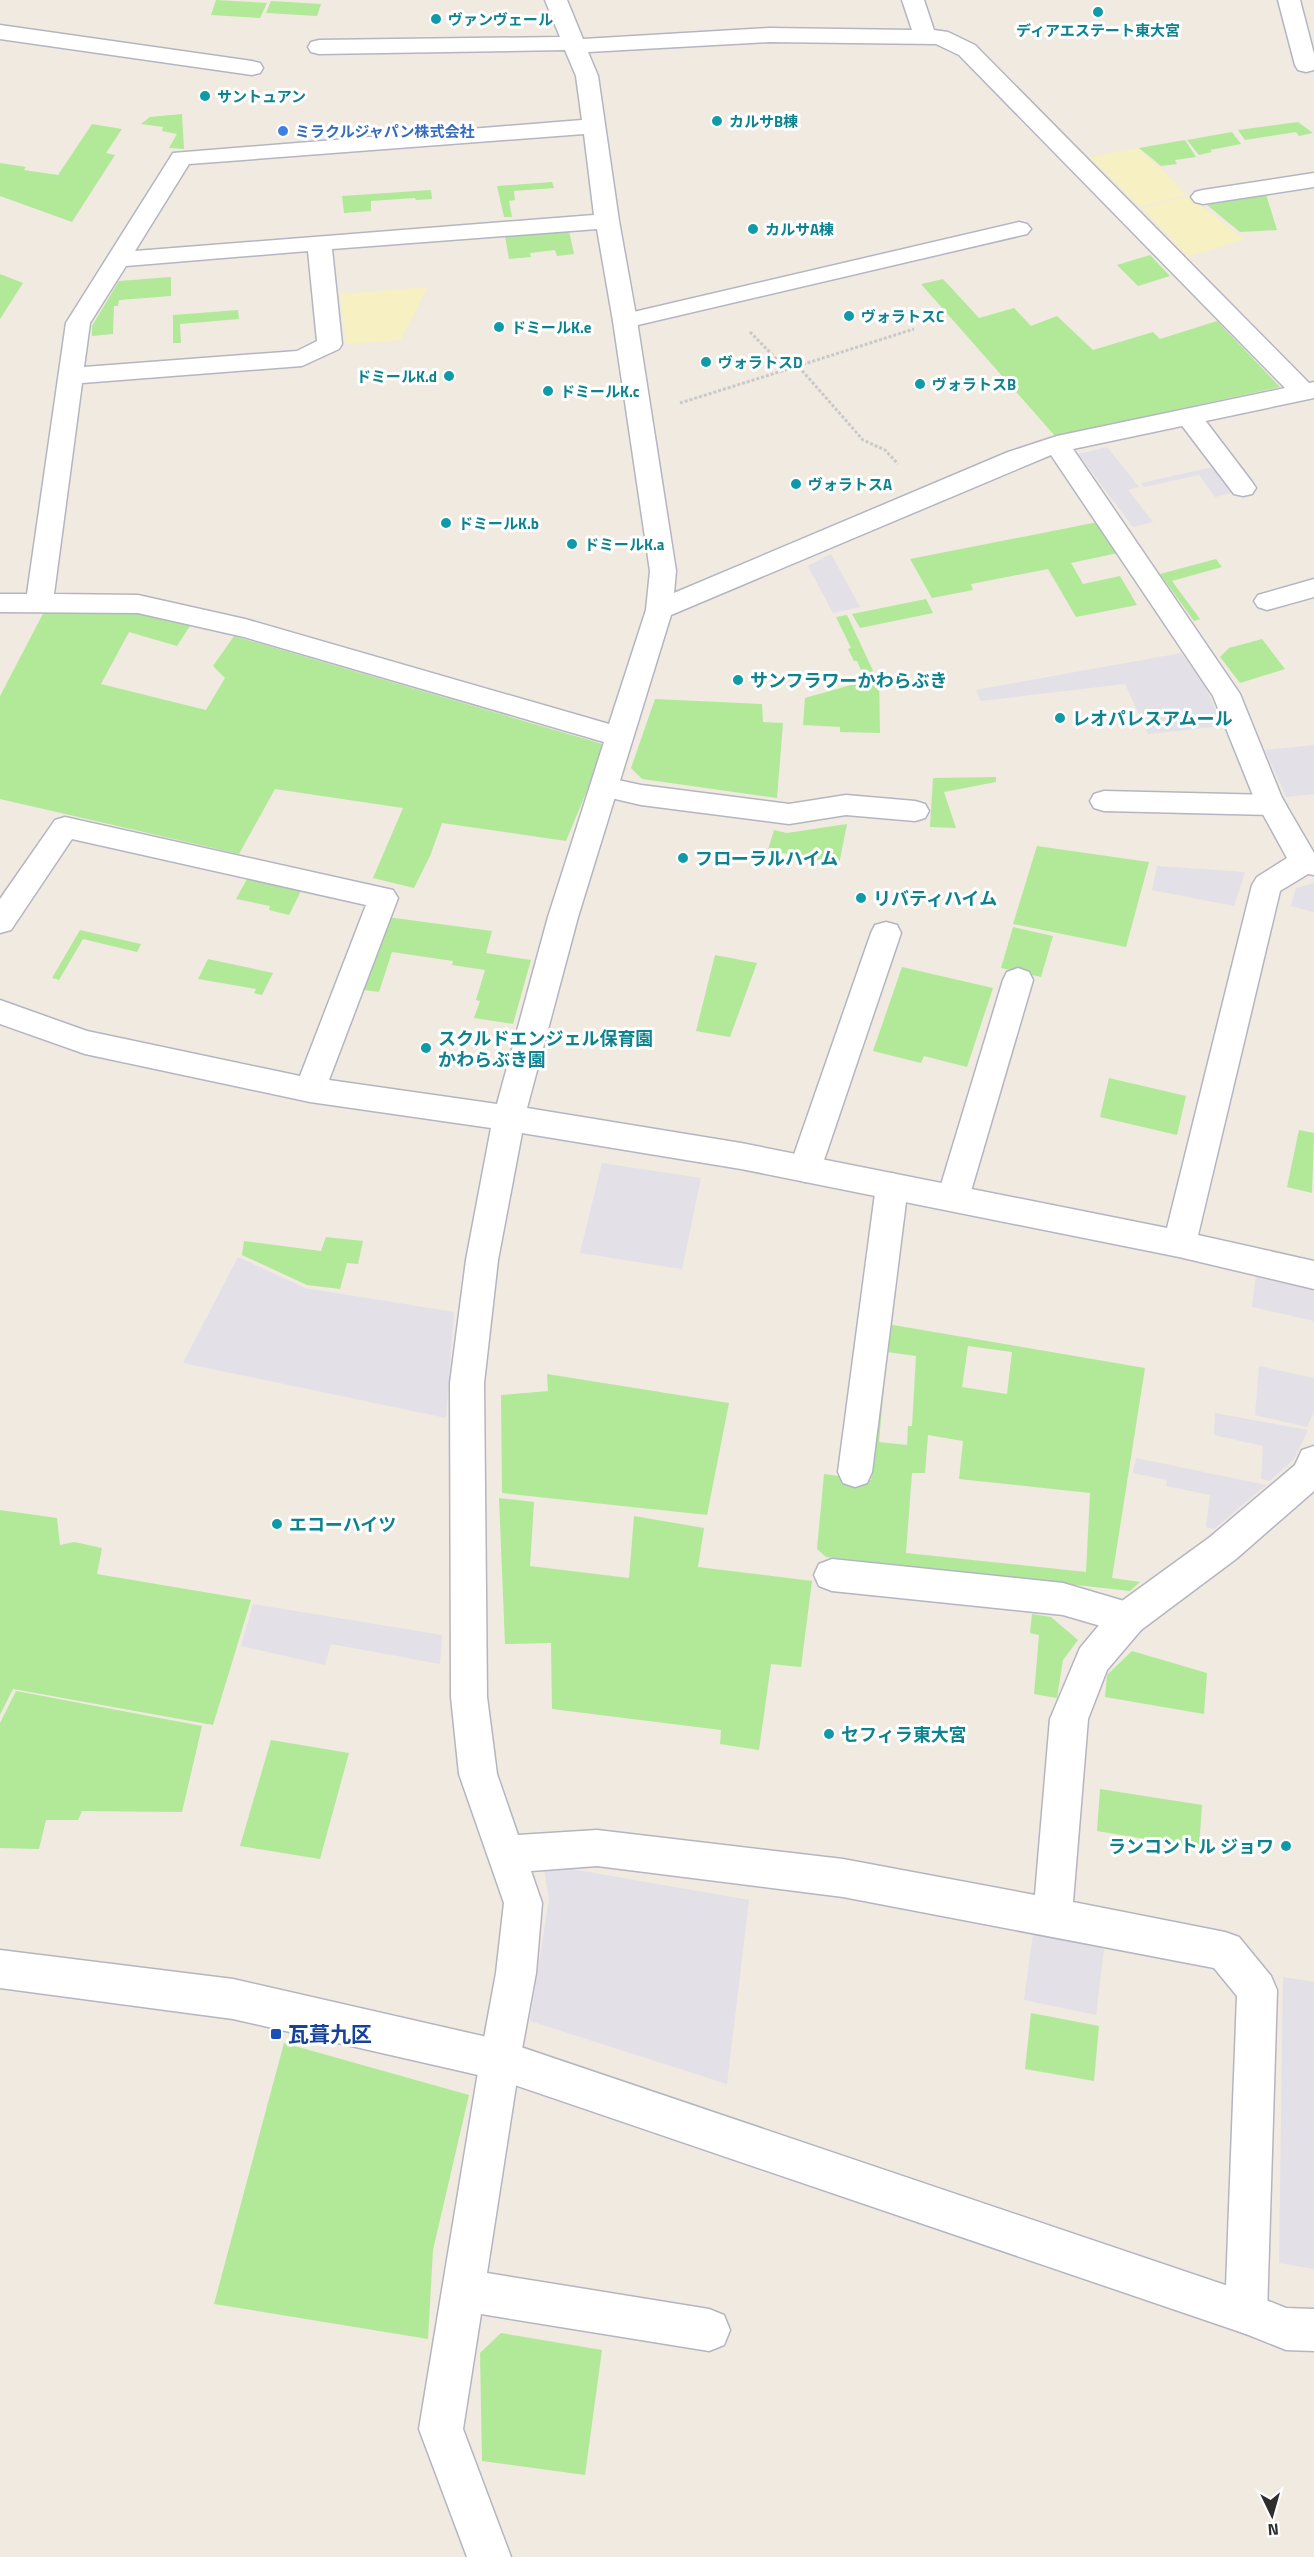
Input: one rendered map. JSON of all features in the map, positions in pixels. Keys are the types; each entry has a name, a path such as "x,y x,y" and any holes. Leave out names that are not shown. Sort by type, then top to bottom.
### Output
{"street":[{"path":"489,2557 441,2429 516,1972 523,1903 478,1774 469,1697 467,1383 482,1260 508,1118 563,917 659,610 663,571 625,321 606,221 587,76 556,0"},
{"path":"913,0 925,37"},
{"path":"1289,0 1306,65"},
{"path":"0,32 252,68"},
{"path":"319,47 575,44 769,35 940,37 967,50 1309,391"},
{"path":"39,603 78,323 181,158 594,126"},
{"path":"1203,197 1314,180"},
{"path":"118,259 606,221"},
{"path":"625,321 720,301 1019,229"},
{"path":"72,376 302,358 330,344 319,243"},
{"path":"659,610 927,496 1057,444 1309,391"},
{"path":"1189,417 1243,488"},
{"path":"1057,444 1226,694 1272,805 1309,863 1267,885 1179,1244"},
{"path":"1267,601 1314,588"},
{"path":"0,603 138,604 245,628 620,737"},
{"path":"604,787 641,795 789,814 846,805 915,811"},
{"path":"1104,801 1272,805"},
{"path":"0,922 65,827 383,898 310,1090"},
{"path":"806,1169 886,933"},
{"path":"953,1198 1018,981"},
{"path":"0,1012 85,1042 310,1090 508,1118 806,1169 1179,1244 1314,1275"},
{"path":"855,1472 892,1186"},
{"path":"1052,1917 1069,1719 1092,1660 1128,1618 1223,1548 1308,1475 1314,1461"},
{"path":"832,1575 1063,1599 1128,1618"},
{"path":"505,1854 597,1848 843,1878 1225,1951 1257,1990 1246,2313"},
{"path":"0,1969 233,1999 500,2060 1246,2313 1286,2329 1314,2330"},
{"path":"463,2290 709,2330"}],"path":[{"path":"720,301 787,370"},
{"path":"639,411 658,409 914,329"},
{"path":"798,366 863,440 885,450 927,496"}],"shaded area":[{"path":"1107,447 1139,487 1128,490 1153,522 1133,527 1078,454"},
{"path":"1213,467 1232,493 1215,497 1199,475 1144,487 1141,483"},
{"path":"831,554 860,607 833,613 808,566"},
{"path":"1181,653 1204,684 1223,726 1148,734 1125,684 981,701 976,690"},
{"path":"1314,745 1314,794 1286,797 1265,750"},
{"path":"1157,866 1245,872 1234,906 1152,890"},
{"path":"1314,883 1314,912 1291,906 1296,888"},
{"path":"602,1163 701,1178 682,1269 580,1253"},
{"path":"238,1257 305,1288 454,1312 446,1418 183,1363"},
{"path":"1256,1275 1314,1288 1314,1321 1252,1307"},
{"path":"1259,1366 1314,1378 1314,1411 1307,1427 1255,1415"},
{"path":"1215,1413 1308,1430 1294,1459 1270,1481 1261,1479 1263,1446 1214,1435"},
{"path":"1136,1458 1266,1485 1214,1529 1206,1527 1210,1495 1166,1486 1167,1480 1133,1473"},
{"path":"253,1604 442,1635 440,1664 331,1644 325,1665 241,1646"},
{"path":"543,1864 749,1900 727,2084 530,2021 549,1899"},
{"path":"1033,1934 1104,1949 1096,2015 1024,2000"},
{"path":"1283,1977 1314,1982 1314,2269 1279,2263"}],"green space":[{"path":"216,0 267,3 260,18 211,15"},
{"path":"271,1 321,4 317,16 266,13"},
{"path":"182,114 184,149 169,148 177,134 162,131 163,127 141,124 150,117"},
{"path":"1298,122 1313,133 1299,136 1296,132 1245,140 1238,130"},
{"path":"92,124 122,129 106,153 115,155 72,222 0,196 0,163 26,167 24,170 58,175"},
{"path":"1232,132 1241,144 1210,150 1212,152 1199,155 1187,140"},
{"path":"1185,140 1196,157 1175,160 1177,164 1161,166 1139,148"},
{"path":"552,182 554,188 514,191 515,200 509,201 512,217 504,217 497,186"},
{"path":"431,190 432,199 371,201 371,211 344,213 342,196"},
{"path":"1266,194 1277,230 1240,232 1207,205"},
{"path":"569,231 574,254 557,256 555,250 530,253 531,257 509,259 505,236"},
{"path":"1150,255 1170,276 1138,286 1117,265"},
{"path":"0,274 23,283 0,319"},
{"path":"171,277 171,296 119,300 118,306 114,306 113,334 92,336 92,326 119,281"},
{"path":"943,279 979,318 1014,308 1031,326 1057,316 1093,350 1153,332 1160,339 1217,321 1280,387 1055,436 921,284"},
{"path":"238,310 239,319 180,324 181,343 173,343 173,315"},
{"path":"1098,522 1118,553 1071,563 1083,584 1120,576 1137,605 1076,617 1048,569 971,584 973,590 932,598 910,559"},
{"path":"1216,559 1222,567 1172,581 1200,619 1194,621 1160,574"},
{"path":"926,599 933,613 860,628 852,614"},
{"path":"46,608 135,611 190,626 177,646 129,632 101,684 206,710 225,678 213,666 234,636 606,745 566,841 442,823 430,856 414,888 373,878 403,808 275,789 239,854 0,799 0,696"},
{"path":"847,615 875,675 864,677 857,661 854,661 848,649 851,648 836,617"},
{"path":"1262,639 1285,669 1240,683 1220,657 1229,648"},
{"path":"879,677 880,733 840,732 840,727 803,725 805,698"},
{"path":"655,699 762,704 763,722 783,723 777,798 642,779 631,768"},
{"path":"996,777 996,782 944,792 956,828 930,827 933,778"},
{"path":"847,824 839,864 768,850 774,830 787,833"},
{"path":"1037,846 1149,862 1126,947 1013,924"},
{"path":"247,879 301,891 289,915 269,910 270,906 236,899"},
{"path":"387,917 492,931 486,953 531,960 513,1024 474,1018 480,1001 476,1000 485,970 452,965 453,961 392,952 379,992 364,990"},
{"path":"1013,927 1053,936 1041,977 1001,968"},
{"path":"80,930 141,944 137,952 83,939 59,980 52,978"},
{"path":"715,955 757,963 730,1037 696,1031"},
{"path":"208,959 273,973 262,995 254,993 256,989 198,979"},
{"path":"902,967 993,988 967,1067 924,1056 921,1063 873,1051"},
{"path":"1109,1078 1186,1096 1177,1135 1100,1117"},
{"path":"1299,1130 1314,1133 1312,1193 1287,1187"},
{"path":"326,1237 363,1241 358,1264 347,1263 340,1289 307,1285 242,1255 244,1241 321,1251"},
{"path":"887,1324 1145,1368 1112,1578 1140,1582 1130,1591 826,1557 817,1549 824,1474 871,1480","holes":["968,1346 1012,1352 1007,1394 962,1387","887,1352 916,1356 912,1426 908,1426 907,1445 879,1442","928,1435 963,1441 959,1479 1090,1493 1086,1572 906,1553 912,1473 925,1473"]},
{"path":"547,1374 729,1403 707,1515 502,1493 501,1395 548,1391"},
{"path":"499,1498 534,1502 530,1566 629,1578 634,1516 704,1528 698,1567 812,1581 801,1667 771,1664 759,1750 720,1744 721,1730 552,1709 551,1643 505,1644"},
{"path":"0,1510 57,1518 60,1545 74,1542 102,1548 97,1574 251,1600 213,1725 13,1689 0,1715"},
{"path":"1032,1614 1051,1617 1078,1640 1063,1660 1057,1698 1034,1694 1039,1635 1030,1633"},
{"path":"1132,1651 1207,1673 1204,1714 1105,1697 1107,1675"},
{"path":"16,1691 202,1726 182,1812 82,1811 78,1820 46,1820 39,1849 0,1848 0,1723"},
{"path":"271,1740 349,1753 320,1859 240,1846"},
{"path":"1100,1789 1202,1805 1199,1848 1097,1831"},
{"path":"1031,2013 1099,2026 1094,2081 1025,2069"},
{"path":"284,2043 469,2095 433,2250 428,2339 214,2304"},
{"path":"501,2333 602,2350 585,2475 482,2461 480,2353"}],"sand":[{"path":"1138,148 1186,195 1140,207 1089,157"},
{"path":"1189,196 1244,239 1188,257 1142,208"},
{"path":"428,287 401,340 346,344 340,294"}],"place":[{"name":"ディアエステート東大宮","path":"1098,12"},
{"name":"ヴァンヴェール","path":"436,19"},
{"name":"サントュアン","path":"205,96"},
{"name":"カルサB棟","path":"717,121"},
{"name":"ミラクルジャパン株式会社","path":"283,131"},
{"name":"カルサA棟","path":"753,229"},
{"name":"ヴォラトスC","path":"849,316"},
{"name":"ドミールK.e","path":"499,327"},
{"name":"ヴォラトスD","path":"706,362"},
{"name":"ドミールK.d","path":"449,376"},
{"name":"ヴォラトスB","path":"920,384"},
{"name":"ドミールK.c","path":"548,391"},
{"name":"ヴォラトスA","path":"796,484"},
{"name":"ドミールK.b","path":"446,523"},
{"name":"ドミールK.a","path":"572,544"},
{"name":"サンフラワーかわらぶき","path":"738,680"},
{"name":"レオパレスアムール","path":"1060,718"},
{"name":"フローラルハイム","path":"683,858"},
{"name":"リバティハイム","path":"861,898"},
{"name":"スクルドエンジェル保育園 かわらぶき園","path":"426,1048"},
{"name":"エコーハイツ","path":"277,1524"},
{"name":"セフィラ東大宮","path":"829,1734"},
{"name":"ランコントル ジョワ","path":"1286,1846"},
{"name":"瓦葺九区","path":"276,2034"}]}
